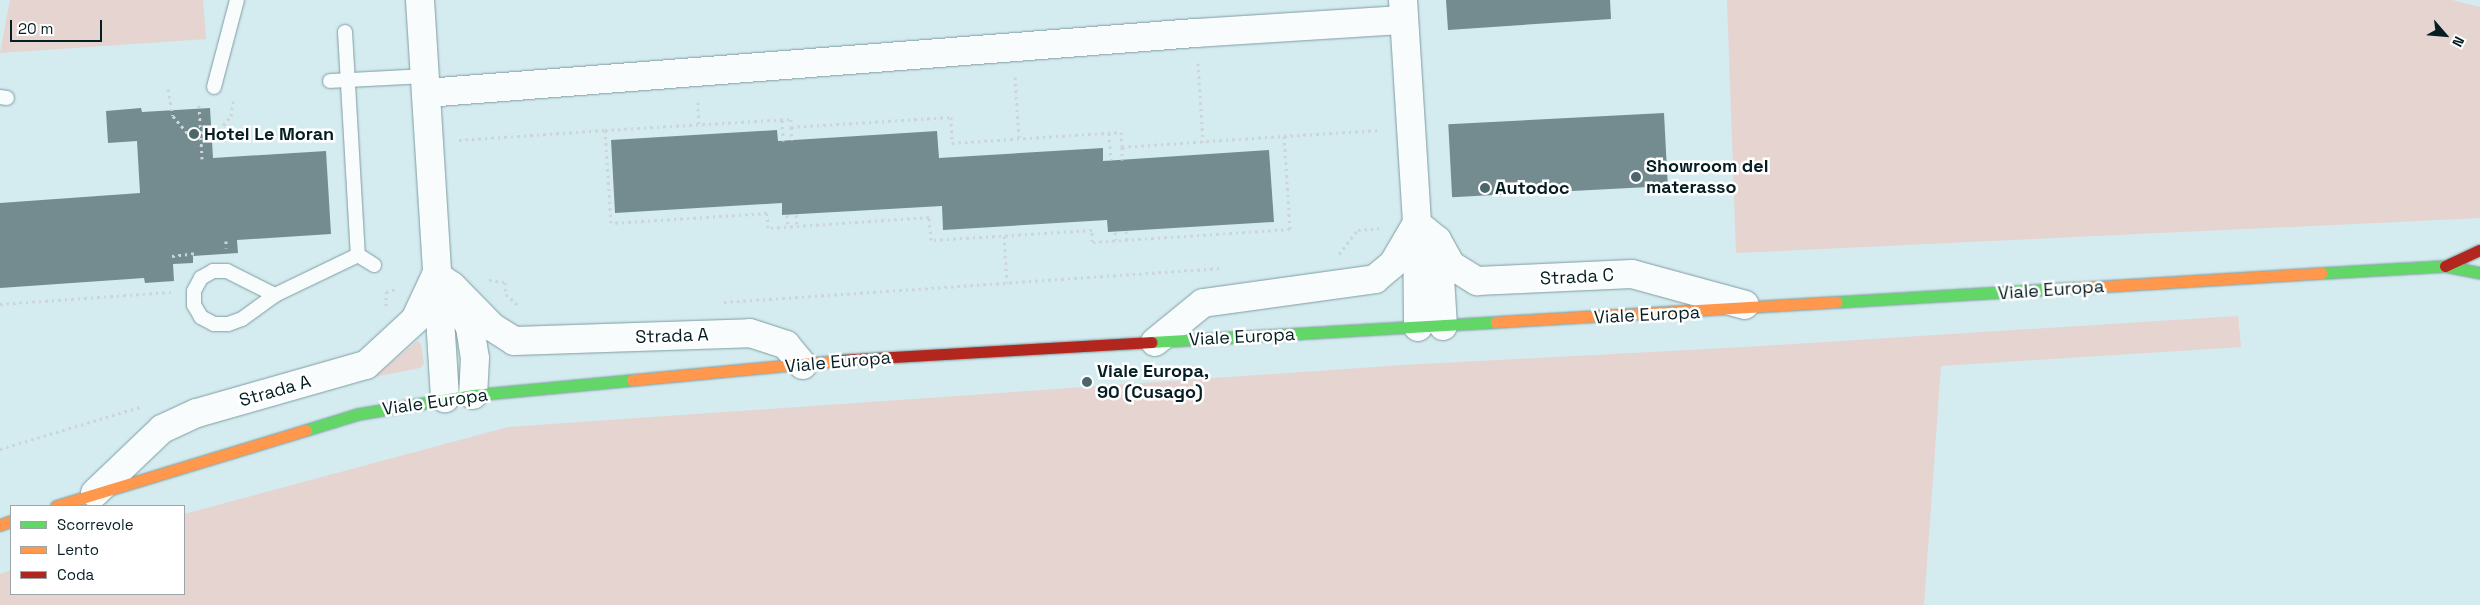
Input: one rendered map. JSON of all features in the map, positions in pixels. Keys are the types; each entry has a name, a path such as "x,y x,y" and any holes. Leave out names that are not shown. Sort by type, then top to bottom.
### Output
{"main road":[{"name":"Viale Europa","path":"2444,266 2480,250"},
{"name":"Viale Europa","path":"59,505 358,414 445,398 473,395 803,365 1155,342 1758,308 2444,266 2480,273"}],"street":[{"name":"Strada A","path":"420,0 445,398"},
{"path":"425,84 1014,47 1196,33 1404,10 1417,224 1430,326"},
{"path":"1155,342 1203,303 1375,279 1394,264 1417,224"},
{"name":"Strada C","path":"1417,224 1437,240 1451,265 1477,281 1632,274 1758,308"},
{"name":"Strada A","path":"436,275 452,286 492,327 514,341 750,333 786,345 803,365"},
{"name":"Strada A","path":"436,275 470,327 475,358 473,395"},
{"name":"Strada A","path":"95,493 162,429 197,413 366,365 415,320 436,275"}],"lane":[{"path":"214,87 237,0"},
{"path":"345,32 358,255"},
{"path":"330,81 348,80 425,84"},
{"path":"358,255 374,265"},
{"path":"275,295 227,272 214,271 201,278 194,291 194,305 201,317 214,324 242,318 275,295 358,255"}],"path":[{"path":"1196,33 1203,142"},
{"path":"1014,47 1019,139"},
{"path":"168,89 171,109 179,126 189,135 214,133 228,121 233,109 232,93"},
{"path":"199,108 202,159"},
{"path":"791,127 951,117 952,143 1121,132 1122,160"},
{"path":"428,142 790,119 792,140"},
{"path":"782,120 783,141"},
{"path":"1122,147 1411,128"},
{"path":"605,130 611,223 767,213 768,228 929,218 931,240 1092,230 1092,242 1290,229 1284,136"},
{"path":"1109,133 1111,160"},
{"path":"787,215 788,226"},
{"path":"796,215 797,226"},
{"path":"1335,261 1358,230 1417,224"},
{"path":"1126,231 1127,239"},
{"path":"1115,232 1116,240"},
{"path":"1004,236 1007,282"},
{"path":"172,256 192,254"},
{"path":"714,302 1228,268"},
{"path":"485,280 505,282 506,294 522,310"},
{"path":"0,304 194,291"}],"shaded area":[{"path":"10,0 203,0 206,39 0,53"},
{"path":"1727,0 2452,0 2480,7 2480,218 1736,253"},
{"path":"2238,316 2241,347 1941,366 1924,605 0,605 0,574 10,570 10,595 185,595 185,514 508,427 1403,365 1745,347"},
{"path":"417,341 421,344 424,364 420,368 374,377"}],"building":[{"path":"1446,0 1610,0 1611,19 1448,30"},
{"path":"141,108 142,112 210,108 213,158 326,151 331,234 237,240 238,253 193,256 193,263 173,264 174,281 145,283 144,278 0,288 0,203 140,193 137,141 108,143 106,111"},
{"path":"1664,113 1668,186 1452,197 1448,124"},
{"path":"777,130 778,141 937,131 939,158 1103,148 1103,161 1269,150 1274,222 1108,232 1107,220 943,230 942,206 782,215 782,203 615,213 611,140"}],"traffic: fast":[{"path":"2322,273 2445,266 2480,273"},
{"path":"1836,302 2075,288"},
{"path":"1151,342 1496,322"},
{"path":"306,430 358,414 473,395 632,380"}],"traffic: slow":[{"path":"2075,288 2322,273"},
{"path":"1496,322 1836,302"},
{"path":"632,380 842,360"},
{"path":"59,505 306,430"},
{"path":"0,525 10,521"}],"traffic: jam":[{"path":"2445,266 2480,250"},
{"path":"842,360 1151,342"}],"place":[{"name":"Hotel Le Moran","path":"194,134"},
{"name":"Showroom del materasso","path":"1636,177"},
{"name":"Autodoc","path":"1485,188"},
{"name":"Viale Europa, 90 (Cusago)","path":"1087,382"}]}
